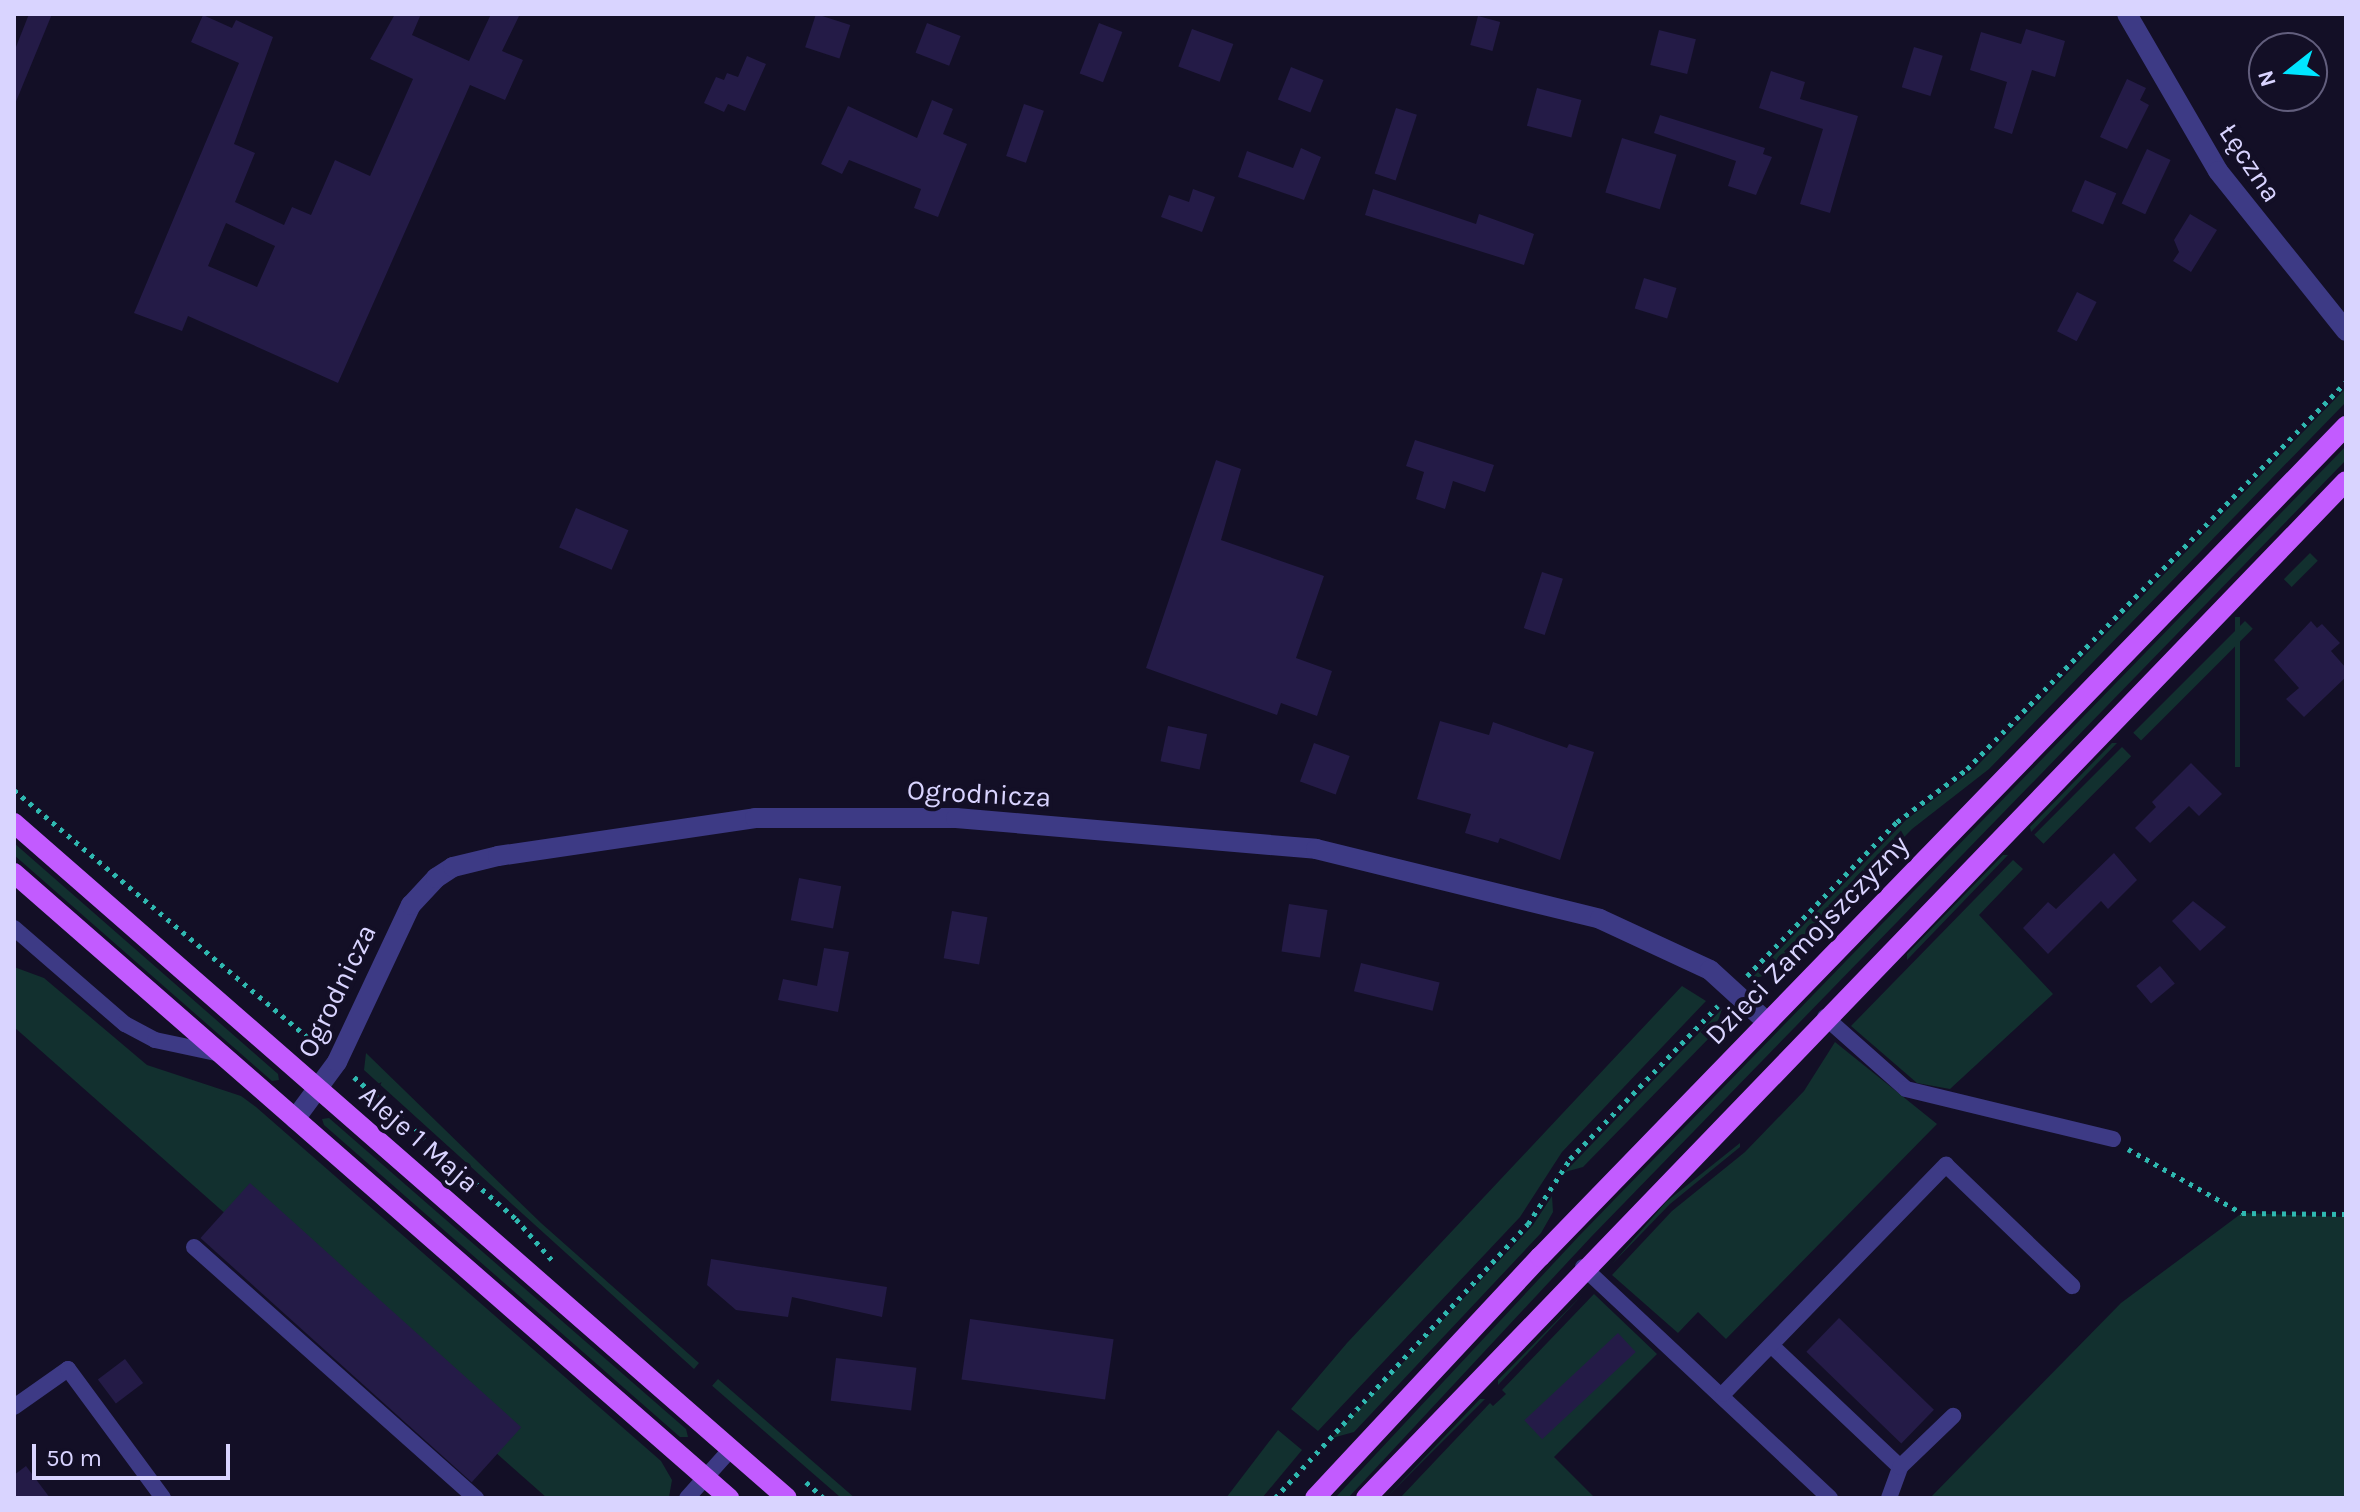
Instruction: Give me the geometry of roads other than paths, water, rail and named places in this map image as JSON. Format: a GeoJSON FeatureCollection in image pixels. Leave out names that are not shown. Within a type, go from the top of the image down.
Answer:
{"type":"FeatureCollection","features":[{"type":"Feature","properties":{"kind":"main road","name":"Dzieci Zamojszczyzny"},"geometry":{"type":"LineString","coordinates":[[1315,1498],[1767,1022],[2346,426]]}},
{"type":"Feature","properties":{"kind":"main road"},"geometry":{"type":"LineString","coordinates":[[1366,1498],[1583,1267],[2346,481]]}},
{"type":"Feature","properties":{"kind":"main road","name":"Aleje 1 Maja"},"geometry":{"type":"LineString","coordinates":[[14,823],[787,1498]]}},
{"type":"Feature","properties":{"kind":"main road"},"geometry":{"type":"LineString","coordinates":[[14,873],[729,1498]]}},
{"type":"Feature","properties":{"kind":"street","name":"Łęczna"},"geometry":{"type":"LineString","coordinates":[[2127,14],[2218,171],[2346,331]]}},
{"type":"Feature","properties":{"kind":"street","name":"Ogrodnicza"},"geometry":{"type":"LineString","coordinates":[[295,1119],[337,1062],[411,905],[453,867],[538,849],[755,818],[956,818],[1316,849],[1600,919],[1710,970],[1767,1022]]}},
{"type":"Feature","properties":{"kind":"lane"},"geometry":{"type":"LineString","coordinates":[[14,928],[132,1029],[170,1044],[221,1054]]}},
{"type":"Feature","properties":{"kind":"lane"},"geometry":{"type":"LineString","coordinates":[[1825,1017],[1906,1089],[2113,1139]]}},
{"type":"Feature","properties":{"kind":"lane"},"geometry":{"type":"LineString","coordinates":[[1723,1394],[1946,1165],[2072,1286]]}},
{"type":"Feature","properties":{"kind":"lane"},"geometry":{"type":"LineString","coordinates":[[194,1247],[476,1498]]}},
{"type":"Feature","properties":{"kind":"lane"},"geometry":{"type":"LineString","coordinates":[[1583,1267],[1723,1394],[1830,1498]]}},
{"type":"Feature","properties":{"kind":"lane"},"geometry":{"type":"LineString","coordinates":[[1772,1346],[1900,1467]]}},
{"type":"Feature","properties":{"kind":"lane"},"geometry":{"type":"LineString","coordinates":[[14,1407],[68,1369],[163,1498]]}},
{"type":"Feature","properties":{"kind":"lane"},"geometry":{"type":"LineString","coordinates":[[1889,1498],[1900,1467],[1953,1416]]}},
{"type":"Feature","properties":{"kind":"lane"},"geometry":{"type":"LineString","coordinates":[[687,1498],[731,1449]]}}]}
